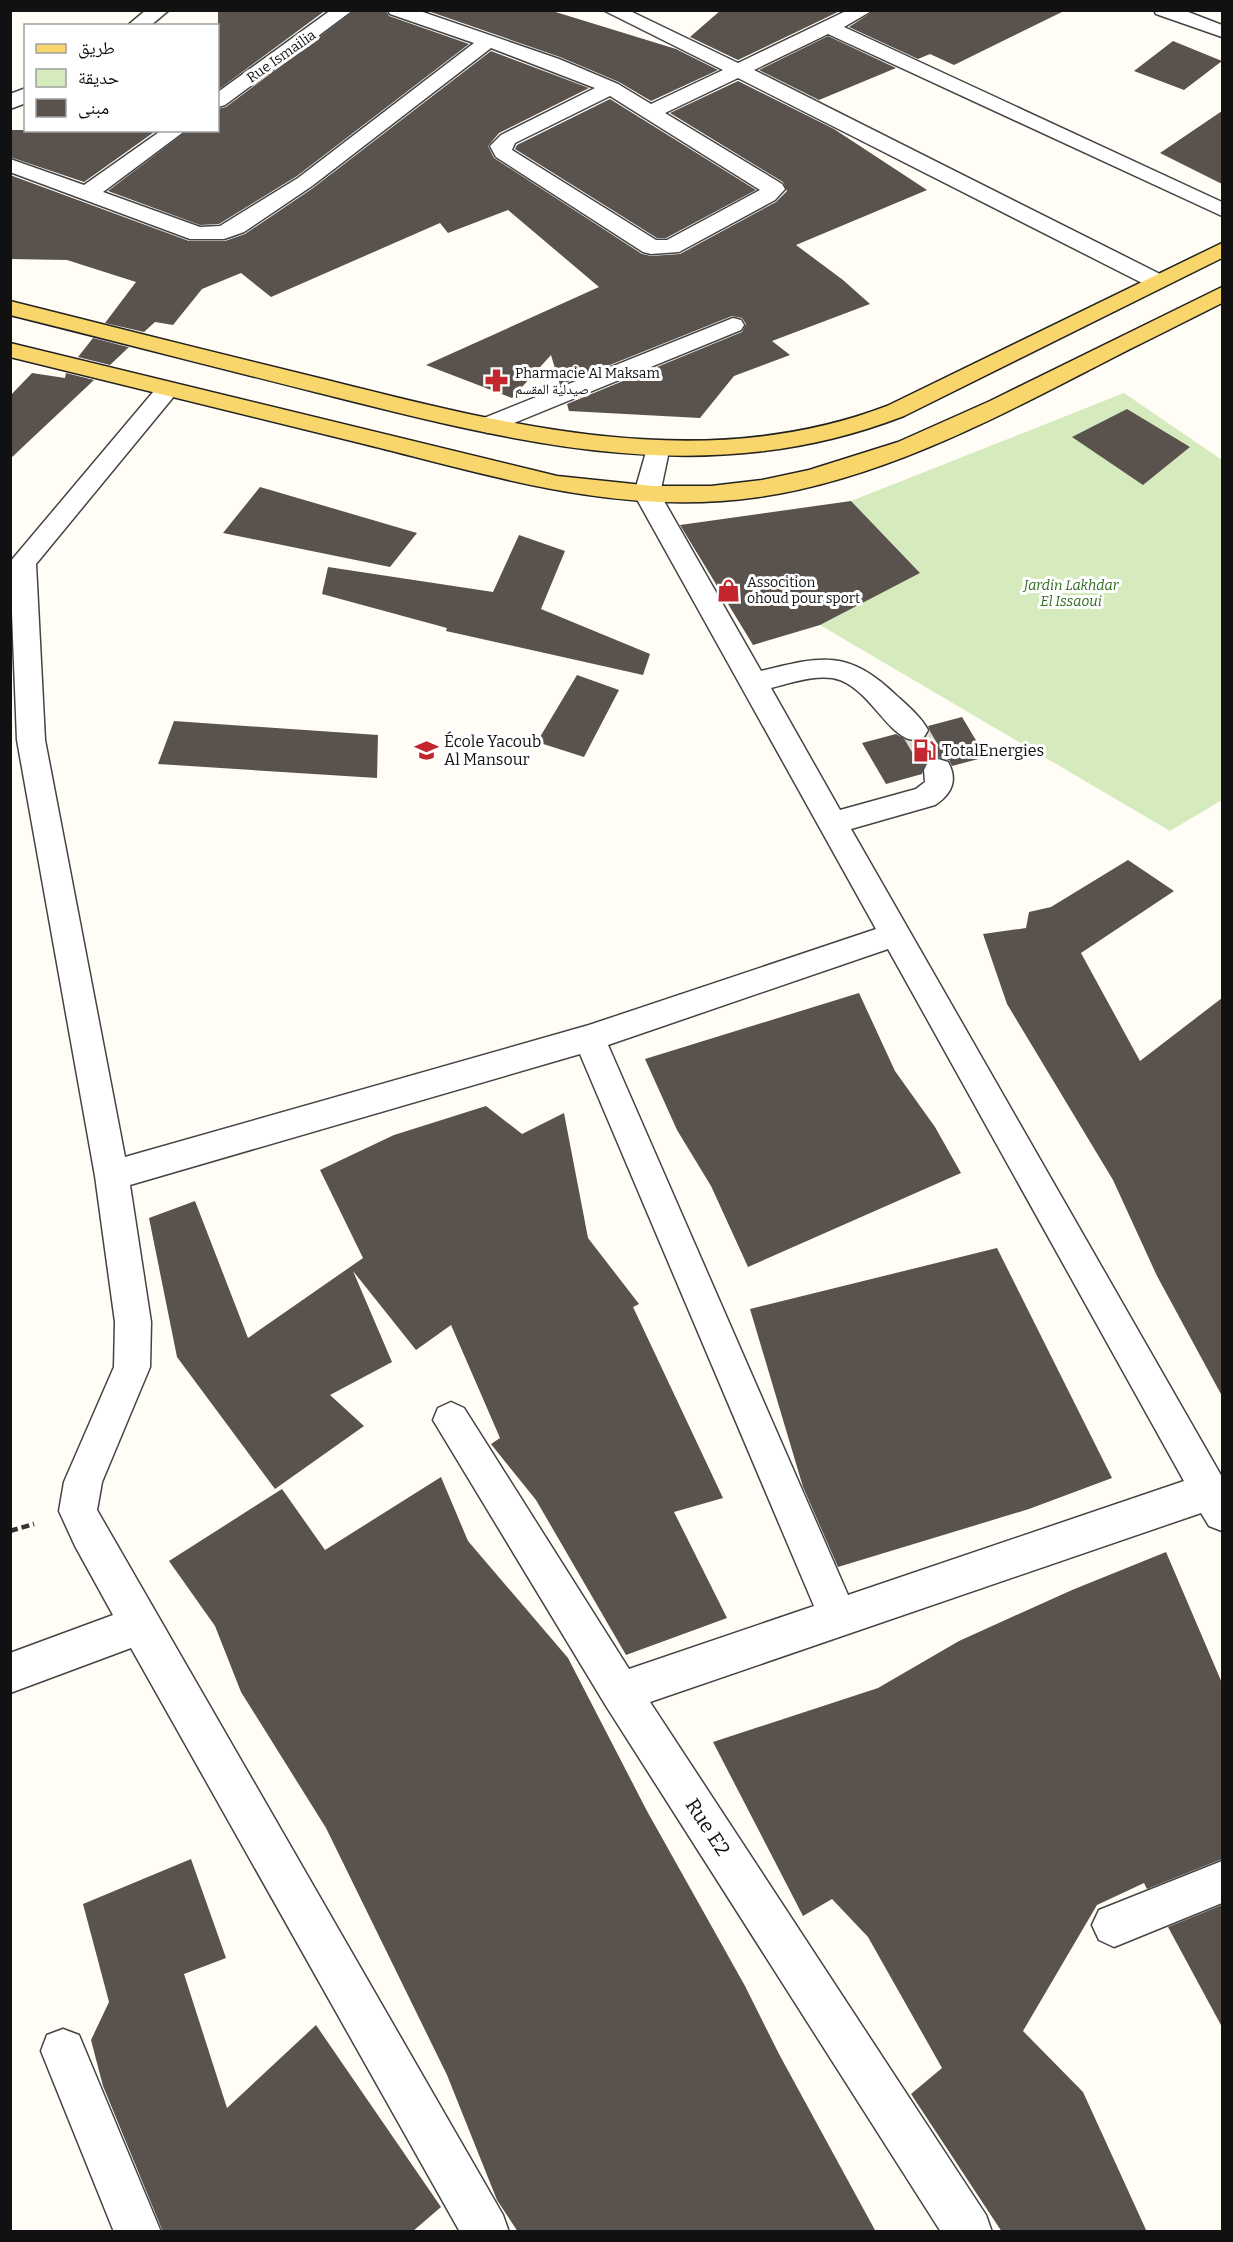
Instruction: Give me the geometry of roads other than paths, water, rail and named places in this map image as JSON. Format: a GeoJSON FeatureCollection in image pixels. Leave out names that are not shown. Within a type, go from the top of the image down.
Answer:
{"type":"FeatureCollection","features":[{"type":"Feature","properties":{"kind":"main road"},"geometry":{"type":"LineString","coordinates":[[10,308],[388,403],[575,443],[657,451],[742,449],[800,441],[854,426],[922,402],[1156,281],[1222,250]]}},
{"type":"Feature","properties":{"kind":"main road"},"geometry":{"type":"LineString","coordinates":[[10,350],[557,484],[647,494],[711,494],[786,485],[862,465],[924,442],[983,416],[1222,294]]}},
{"type":"Feature","properties":{"kind":"street"},"geometry":{"type":"LineString","coordinates":[[139,24],[160,10]]}},
{"type":"Feature","properties":{"kind":"street","name":"Rue Ismailia"},"geometry":{"type":"LineString","coordinates":[[219,100],[344,10]]}},
{"type":"Feature","properties":{"kind":"street"},"geometry":{"type":"LineString","coordinates":[[397,10],[552,63],[611,88],[774,189],[690,237],[671,247],[661,249],[651,247],[503,153],[500,146],[508,139],[611,88]]}},
{"type":"Feature","properties":{"kind":"street"},"geometry":{"type":"LineString","coordinates":[[612,10],[738,70],[1156,281]]}},
{"type":"Feature","properties":{"kind":"street"},"geometry":{"type":"LineString","coordinates":[[651,112],[864,10]]}},
{"type":"Feature","properties":{"kind":"street"},"geometry":{"type":"LineString","coordinates":[[1163,10],[1222,31]]}},
{"type":"Feature","properties":{"kind":"street"},"geometry":{"type":"LineString","coordinates":[[830,28],[1222,210]]}},
{"type":"Feature","properties":{"kind":"street"},"geometry":{"type":"LineString","coordinates":[[10,165],[198,234],[224,232],[236,227],[304,182],[488,41]]}},
{"type":"Feature","properties":{"kind":"street"},"geometry":{"type":"LineString","coordinates":[[10,103],[24,95]]}},
{"type":"Feature","properties":{"kind":"street"},"geometry":{"type":"LineString","coordinates":[[87,194],[173,132]]}},
{"type":"Feature","properties":{"kind":"street"},"geometry":{"type":"LineString","coordinates":[[488,425],[733,325]]}},
{"type":"Feature","properties":{"kind":"street"},"geometry":{"type":"LineString","coordinates":[[167,390],[17,561],[31,740],[112,1176],[133,1322],[132,1367],[83,1482],[78,1511],[88,1533],[142,1624],[486,2232]]}},
{"type":"Feature","properties":{"kind":"street"},"geometry":{"type":"LineString","coordinates":[[620,1692],[838,1617],[1216,1502],[647,494],[657,451]]}},
{"type":"Feature","properties":{"kind":"street"},"geometry":{"type":"LineString","coordinates":[[753,683],[819,667],[844,669],[865,680],[914,730]]}},
{"type":"Feature","properties":{"kind":"street"},"geometry":{"type":"LineString","coordinates":[[833,823],[925,797],[934,792],[939,785],[938,770]]}},
{"type":"Feature","properties":{"kind":"street"},"geometry":{"type":"LineString","coordinates":[[112,1176],[589,1038],[897,934]]}},
{"type":"Feature","properties":{"kind":"street"},"geometry":{"type":"LineString","coordinates":[[589,1038],[838,1617]]}},
{"type":"Feature","properties":{"kind":"street","name":"Rue E2"},"geometry":{"type":"LineString","coordinates":[[451,1420],[620,1692],[969,2232]]}},
{"type":"Feature","properties":{"kind":"street"},"geometry":{"type":"LineString","coordinates":[[10,1673],[142,1624]]}},
{"type":"Feature","properties":{"kind":"street"},"geometry":{"type":"LineString","coordinates":[[1114,1925],[1222,1882]]}},
{"type":"Feature","properties":{"kind":"street"},"geometry":{"type":"LineString","coordinates":[[63,2051],[138,2232]]}},
{"type":"Feature","properties":{"kind":"tunnel"},"geometry":{"type":"LineString","coordinates":[[914,730],[938,770]]}},
{"type":"Feature","properties":{"kind":"place","name":"Pharmacie Al Maksam صيدلية المقسم"},"geometry":{"type":"Point","coordinates":[497,381]}},
{"type":"Feature","properties":{"kind":"place","name":"Assocition ohoud pour sport"},"geometry":{"type":"Point","coordinates":[729,590]}},
{"type":"Feature","properties":{"kind":"place","name":"École Yacoub Al Mansour"},"geometry":{"type":"Point","coordinates":[426,750]}},
{"type":"Feature","properties":{"kind":"place","name":"TotalEnergies"},"geometry":{"type":"Point","coordinates":[924,750]}},
{"type":"Feature","properties":{"kind":"park label","name":"Jardin Lakhdar El Issaoui"},"geometry":{"type":"Point","coordinates":[1071,594]}}]}
